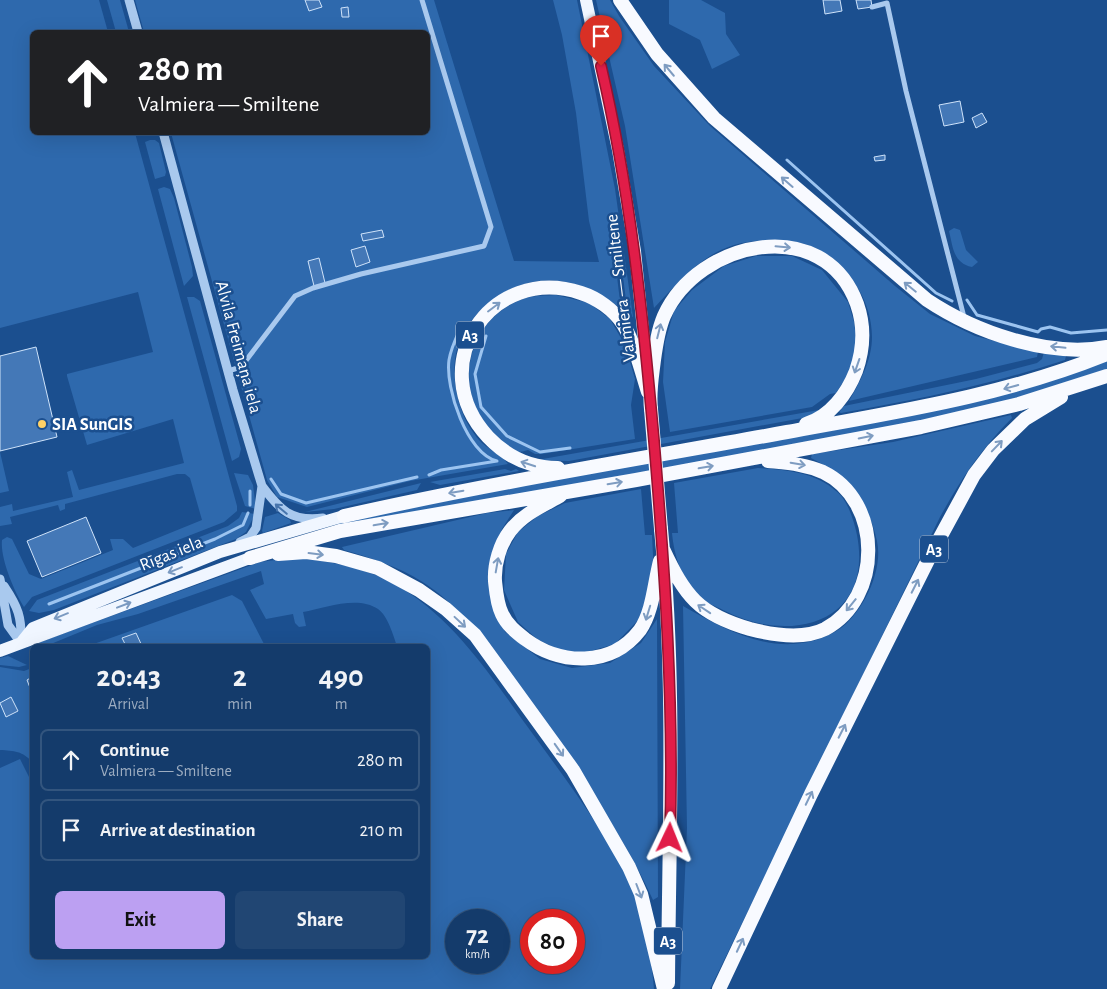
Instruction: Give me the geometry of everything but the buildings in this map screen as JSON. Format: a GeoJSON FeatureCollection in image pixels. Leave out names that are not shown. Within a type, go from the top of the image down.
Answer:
{"type":"FeatureCollection","features":[{"type":"Feature","properties":{"kind":"highway"},"geometry":{"type":"LineString","coordinates":[[620,0],[656,54],[714,118],[908,286],[945,312],[965,322],[1005,337],[1042,345],[1081,349],[1107,347]]}},
{"type":"Feature","properties":{"kind":"highway"},"geometry":{"type":"LineString","coordinates":[[650,403],[657,339],[663,317],[676,296],[697,274],[740,251],[769,246],[798,249],[825,262],[847,284],[857,304],[863,326],[860,358],[849,384],[835,406],[813,422],[720,445]]}},
{"type":"Feature","properties":{"kind":"highway","name":"A3"},"geometry":{"type":"LineString","coordinates":[[629,462],[540,468],[524,464],[510,456],[480,428],[468,407],[461,379],[464,350],[478,322],[488,311],[518,293],[544,287],[573,290],[600,302],[623,324],[650,403],[670,643],[672,784],[666,989]]}},
{"type":"Feature","properties":{"kind":"highway","name":"A3"},"geometry":{"type":"LineString","coordinates":[[344,516],[430,496],[629,462],[979,395],[1028,382],[1107,354]]}},
{"type":"Feature","properties":{"kind":"highway","name":"A3"},"geometry":{"type":"LineString","coordinates":[[250,558],[340,531],[750,459],[921,426],[1019,404],[1107,376]]}},
{"type":"Feature","properties":{"kind":"highway","name":"A3"},"geometry":{"type":"LineString","coordinates":[[719,989],[811,794],[930,556],[974,475],[993,450],[1025,419],[1066,394],[1107,376]]}},
{"type":"Feature","properties":{"kind":"highway"},"geometry":{"type":"LineString","coordinates":[[663,549],[678,580],[698,606],[734,624],[766,634],[795,636],[824,630],[844,615],[858,597],[865,582],[869,547],[863,522],[852,500],[841,485],[824,473],[810,467],[802,464],[750,459]]}},
{"type":"Feature","properties":{"kind":"highway"},"geometry":{"type":"LineString","coordinates":[[568,491],[522,518],[505,539],[497,560],[496,587],[502,615],[513,630],[531,644],[552,655],[571,659],[591,658],[608,654],[628,643],[648,616],[663,549]]}},
{"type":"Feature","properties":{"kind":"highway"},"geometry":{"type":"LineString","coordinates":[[250,558],[306,552],[336,556],[378,568],[446,608],[475,635],[572,770],[629,867],[641,894],[666,989]]}},
{"type":"Feature","properties":{"kind":"main road","name":"Valmiera — Smiltene"},"geometry":{"type":"LineString","coordinates":[[586,0],[609,100],[635,251],[650,403]]}},
{"type":"Feature","properties":{"kind":"main road","name":"Rīgas iela"},"geometry":{"type":"LineString","coordinates":[[21,643],[33,628],[220,552],[344,516]]}},
{"type":"Feature","properties":{"kind":"main road","name":"Rīgas iela"},"geometry":{"type":"LineString","coordinates":[[0,651],[250,558]]}},
{"type":"Feature","properties":{"kind":"street"},"geometry":{"type":"LineString","coordinates":[[129,0],[137,30]]}},
{"type":"Feature","properties":{"kind":"street"},"geometry":{"type":"LineString","coordinates":[[228,371],[241,368],[295,296],[361,274],[484,246],[492,227],[422,0]]}},
{"type":"Feature","properties":{"kind":"street"},"geometry":{"type":"LineString","coordinates":[[872,7],[887,4],[906,91],[965,322]]}},
{"type":"Feature","properties":{"kind":"street","name":"Alvila Freimaņa iela"},"geometry":{"type":"LineString","coordinates":[[164,135],[228,371],[262,486],[256,528],[250,537],[220,552]]}},
{"type":"Feature","properties":{"kind":"street"},"geometry":{"type":"LineString","coordinates":[[262,486],[275,503],[286,513],[293,516],[315,519],[344,516]]}},
{"type":"Feature","properties":{"kind":"street"},"geometry":{"type":"LineString","coordinates":[[0,579],[14,602],[22,621],[21,643]]}},
{"type":"Feature","properties":{"kind":"street"},"geometry":{"type":"LineString","coordinates":[[0,579],[8,625],[21,643]]}},
{"type":"Feature","properties":{"kind":"shaded area"},"geometry":{"type":"Polygon","coordinates":[[[0,0],[99,0],[107,30],[30,30],[30,135],[136,135],[237,511],[224,522],[32,597],[24,607],[5,565],[2,540],[7,537],[12,539],[29,574],[41,579],[113,550],[110,539],[123,539],[133,548],[202,520],[190,478],[185,474],[177,474],[65,504],[65,509],[60,511],[58,505],[10,517],[12,524],[0,526],[0,507],[12,504],[13,511],[73,497],[67,472],[72,470],[79,490],[184,463],[173,419],[87,445],[67,376],[67,374],[153,352],[138,292],[0,328],[0,0]]]}},
{"type":"Feature","properties":{"kind":"shaded area"},"geometry":{"type":"Polygon","coordinates":[[[107,0],[120,0],[128,30],[115,30],[107,0]]]}},
{"type":"Feature","properties":{"kind":"shaded area"},"geometry":{"type":"Polygon","coordinates":[[[135,0],[434,0],[514,261],[599,262],[589,221],[576,113],[562,35],[553,0],[577,0],[615,189],[633,317],[608,299],[571,283],[544,280],[512,288],[485,306],[473,318],[464,331],[458,346],[454,371],[458,398],[464,417],[482,443],[502,457],[508,464],[410,481],[307,507],[277,497],[267,480],[172,135],[430,135],[430,30],[143,30],[135,0]]]}},
{"type":"Feature","properties":{"kind":"shaded area"},"geometry":{"type":"Polygon","coordinates":[[[596,0],[610,0],[654,66],[710,126],[895,286],[930,314],[975,336],[1038,352],[1037,357],[849,401],[861,378],[870,354],[872,337],[868,311],[857,287],[830,257],[810,246],[789,241],[754,241],[734,245],[722,250],[710,256],[690,271],[654,308],[625,126],[596,0]]]}},
{"type":"Feature","properties":{"kind":"shaded area"},"geometry":{"type":"Polygon","coordinates":[[[669,0],[701,0],[725,13],[726,34],[740,55],[712,69],[700,40],[669,24],[669,0]]]}},
{"type":"Feature","properties":{"kind":"shaded area"},"geometry":{"type":"Polygon","coordinates":[[[155,140],[159,143],[166,172],[165,176],[155,179],[145,142],[155,140]]]}},
{"type":"Feature","properties":{"kind":"shaded area"},"geometry":{"type":"Polygon","coordinates":[[[164,187],[170,189],[174,198],[192,267],[193,276],[184,286],[158,189],[164,187]]]}},
{"type":"Feature","properties":{"kind":"shaded area"},"geometry":{"type":"Polygon","coordinates":[[[954,228],[960,230],[966,250],[978,262],[972,267],[957,258],[949,231],[954,228]]]}},
{"type":"Feature","properties":{"kind":"shaded area"},"geometry":{"type":"Polygon","coordinates":[[[756,256],[792,256],[822,270],[848,302],[854,322],[857,347],[849,373],[836,393],[830,394],[812,407],[670,432],[663,382],[665,342],[674,311],[692,290],[724,266],[756,256]]]}},
{"type":"Feature","properties":{"kind":"shaded area"},"geometry":{"type":"Polygon","coordinates":[[[556,295],[589,303],[610,319],[625,345],[635,379],[631,405],[635,439],[542,454],[535,454],[528,450],[515,452],[508,449],[498,440],[483,422],[474,403],[469,382],[470,361],[477,341],[488,323],[504,308],[530,297],[556,295]]]}},
{"type":"Feature","properties":{"kind":"shaded area"},"geometry":{"type":"Polygon","coordinates":[[[187,297],[194,297],[200,301],[241,449],[239,457],[232,461],[187,297]]]}},
{"type":"Feature","properties":{"kind":"shaded area"},"geometry":{"type":"Polygon","coordinates":[[[1044,352],[1066,356],[1065,360],[1010,377],[954,391],[839,412],[844,406],[976,379],[1037,363],[1042,359],[1044,352]]]}},
{"type":"Feature","properties":{"kind":"shaded area"},"geometry":{"type":"Polygon","coordinates":[[[1107,359],[1107,369],[1002,403],[939,417],[815,442],[337,526],[338,523],[466,496],[675,458],[1107,359]]]}},
{"type":"Feature","properties":{"kind":"shaded area"},"geometry":{"type":"Polygon","coordinates":[[[819,410],[808,417],[569,461],[537,460],[819,410]]]}},
{"type":"Feature","properties":{"kind":"shaded area"},"geometry":{"type":"Polygon","coordinates":[[[1011,415],[1012,418],[972,465],[940,517],[710,989],[680,989],[687,828],[683,606],[736,633],[764,642],[793,644],[821,638],[835,632],[846,624],[866,597],[878,563],[877,541],[868,514],[854,492],[835,473],[811,458],[812,454],[893,442],[1011,415]]]}},
{"type":"Feature","properties":{"kind":"shaded area"},"geometry":{"type":"Polygon","coordinates":[[[0,452],[9,491],[0,493],[0,452]]]}},
{"type":"Feature","properties":{"kind":"shaded area"},"geometry":{"type":"Polygon","coordinates":[[[758,468],[799,473],[818,480],[836,491],[850,511],[857,535],[859,565],[853,589],[839,607],[821,619],[799,625],[774,626],[748,620],[700,598],[688,584],[680,568],[672,533],[678,533],[674,483],[758,468]]]}},
{"type":"Feature","properties":{"kind":"shaded area"},"geometry":{"type":"Polygon","coordinates":[[[505,469],[511,471],[516,469],[519,471],[440,485],[430,482],[505,469]]]}},
{"type":"Feature","properties":{"kind":"shaded area"},"geometry":{"type":"Polygon","coordinates":[[[234,473],[248,475],[253,485],[256,509],[245,506],[234,473]]]}},
{"type":"Feature","properties":{"kind":"shaded area"},"geometry":{"type":"Polygon","coordinates":[[[421,483],[417,490],[334,509],[305,512],[421,483]]]}},
{"type":"Feature","properties":{"kind":"shaded area"},"geometry":{"type":"Polygon","coordinates":[[[641,489],[645,535],[652,535],[654,576],[644,614],[615,644],[587,652],[564,652],[537,639],[518,622],[504,590],[506,554],[518,532],[538,516],[565,503],[641,489]]]}},
{"type":"Feature","properties":{"kind":"shaded area"},"geometry":{"type":"Polygon","coordinates":[[[514,510],[502,529],[490,561],[490,594],[505,632],[540,659],[572,668],[610,663],[641,643],[657,619],[658,897],[653,900],[628,851],[600,805],[499,660],[471,625],[439,594],[413,576],[384,563],[344,550],[342,547],[487,513],[514,510]]]}},
{"type":"Feature","properties":{"kind":"shaded area"},"geometry":{"type":"Polygon","coordinates":[[[242,512],[255,514],[246,532],[236,539],[54,610],[39,613],[29,611],[37,600],[228,526],[239,518],[242,512]]]}},
{"type":"Feature","properties":{"kind":"shaded area"},"geometry":{"type":"Polygon","coordinates":[[[278,513],[290,520],[291,523],[263,533],[265,517],[278,513]]]}},
{"type":"Feature","properties":{"kind":"shaded area"},"geometry":{"type":"Polygon","coordinates":[[[291,558],[334,563],[363,570],[403,589],[442,620],[476,657],[563,776],[604,836],[628,878],[641,907],[654,989],[0,989],[0,768],[20,759],[30,779],[30,959],[430,959],[430,644],[396,644],[390,626],[382,612],[370,605],[361,603],[341,604],[303,612],[306,626],[299,627],[295,623],[293,614],[266,619],[250,590],[264,584],[261,571],[138,614],[97,625],[51,644],[37,644],[260,562],[291,558]]]}},
{"type":"Feature","properties":{"kind":"shaded area"},"geometry":{"type":"Polygon","coordinates":[[[232,595],[242,601],[264,644],[94,644],[232,595]]]}},
{"type":"Feature","properties":{"kind":"shaded area"},"geometry":{"type":"Polygon","coordinates":[[[8,656],[27,665],[19,667],[0,665],[0,658],[8,656]]]}},
{"type":"Feature","properties":{"kind":"shaded area"},"geometry":{"type":"Polygon","coordinates":[[[0,667],[24,671],[30,669],[30,759],[14,751],[0,750],[0,667]]]}},
{"type":"Feature","properties":{"kind":"waterway"},"geometry":{"type":"LineString","coordinates":[[787,160],[936,293],[952,301]]}},
{"type":"Feature","properties":{"kind":"waterway"},"geometry":{"type":"LineString","coordinates":[[967,300],[977,315],[1038,332],[1041,329],[1050,327],[1071,333],[1107,330]]}},
{"type":"Feature","properties":{"kind":"waterway"},"geometry":{"type":"LineString","coordinates":[[429,475],[441,470],[497,461],[486,456],[476,446],[460,418],[455,402],[451,387],[449,360],[452,347],[461,327]]}},
{"type":"Feature","properties":{"kind":"waterway"},"geometry":{"type":"LineString","coordinates":[[486,336],[475,374],[481,407],[507,436],[540,452],[570,448]]}},
{"type":"Feature","properties":{"kind":"waterway"},"geometry":{"type":"LineString","coordinates":[[271,479],[281,494],[306,503],[417,477]]}},
{"type":"Feature","properties":{"kind":"waterway"},"geometry":{"type":"LineString","coordinates":[[250,491],[250,505]]}},
{"type":"Feature","properties":{"kind":"waterway"},"geometry":{"type":"LineString","coordinates":[[49,604],[215,539],[243,525],[248,513]]}},
{"type":"Feature","properties":{"kind":"place","name":"SIA SunGIS"},"geometry":{"type":"Point","coordinates":[42,424]}},
{"type":"Feature","properties":{"kind":"route"},"geometry":{"type":"LineString","coordinates":[[601,66],[609,100],[635,251],[650,397],[670,643],[672,784],[670,838]]}}]}
